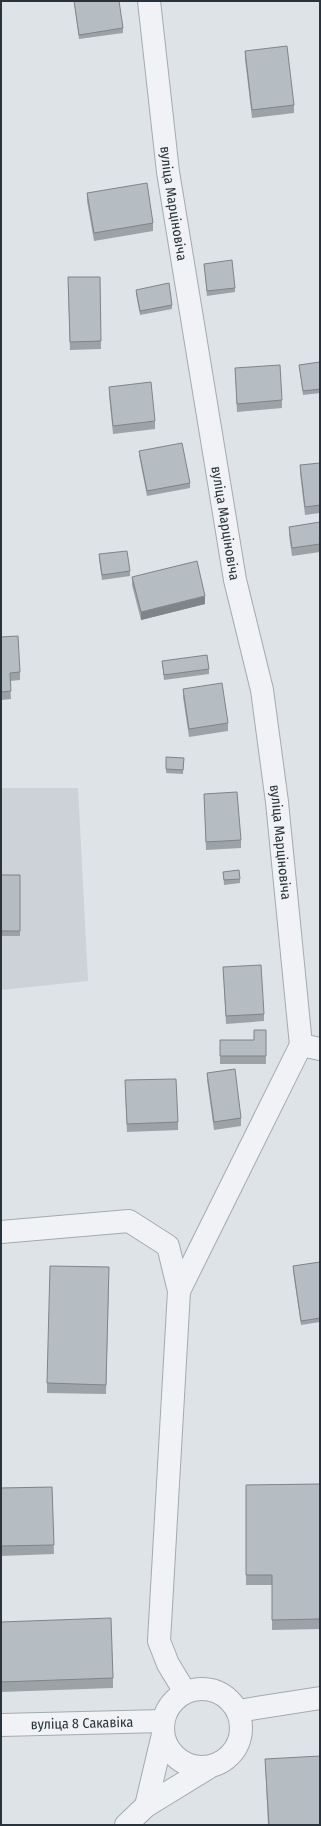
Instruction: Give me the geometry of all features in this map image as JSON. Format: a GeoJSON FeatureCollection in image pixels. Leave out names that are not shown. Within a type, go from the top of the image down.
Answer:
{"type":"FeatureCollection","features":[{"type":"Feature","properties":{"kind":"street","name":"вуліца Марціновіча"},"geometry":{"type":"LineString","coordinates":[[152,1],[168,172],[235,580],[262,690],[310,1047]]}},
{"type":"Feature","properties":{"kind":"street"},"geometry":{"type":"LineString","coordinates":[[179,1290],[310,1047]]}},
{"type":"Feature","properties":{"kind":"street"},"geometry":{"type":"LineString","coordinates":[[1,1232],[129,1221],[168,1246],[179,1290],[159,1641],[168,1664],[184,1692]]}},
{"type":"Feature","properties":{"kind":"street"},"geometry":{"type":"LineString","coordinates":[[126,1825],[146,1806],[208,1768],[219,1764],[230,1757],[237,1747],[241,1735],[241,1723],[238,1711],[230,1700],[221,1693],[209,1689],[196,1689],[184,1692],[174,1700],[167,1710],[146,1806]]}},
{"type":"Feature","properties":{"kind":"street"},"geometry":{"type":"LineString","coordinates":[[238,1711],[320,1698]]}},
{"type":"Feature","properties":{"kind":"street","name":"вуліца 8 Сакавіка"},"geometry":{"type":"LineString","coordinates":[[1,1725],[163,1728]]}},
{"type":"Feature","properties":{"kind":"street"},"geometry":{"type":"LineString","coordinates":[[163,1728],[166,1746],[173,1756],[183,1763],[195,1767],[208,1768]]}},
{"type":"Feature","properties":{"kind":"shaded area"},"geometry":{"type":"Polygon","coordinates":[[[1,788],[78,788],[88,981],[1,990],[1,788]]]}},
{"type":"Feature","properties":{"kind":"building"},"geometry":{"type":"Polygon","coordinates":[[[74,1],[119,1],[123,28],[79,35],[74,1]]]}},
{"type":"Feature","properties":{"kind":"building"},"geometry":{"type":"Polygon","coordinates":[[[287,46],[294,105],[252,110],[245,51],[287,46]]]}},
{"type":"Feature","properties":{"kind":"building"},"geometry":{"type":"Polygon","coordinates":[[[147,183],[153,223],[94,233],[87,193],[147,183]]]}},
{"type":"Feature","properties":{"kind":"building"},"geometry":{"type":"Polygon","coordinates":[[[232,260],[235,288],[207,291],[204,264],[232,260]]]}},
{"type":"Feature","properties":{"kind":"building"},"geometry":{"type":"Polygon","coordinates":[[[68,277],[100,277],[101,341],[70,342],[68,277]]]}},
{"type":"Feature","properties":{"kind":"building"},"geometry":{"type":"Polygon","coordinates":[[[169,283],[172,305],[140,311],[136,290],[169,283]]]}},
{"type":"Feature","properties":{"kind":"building"},"geometry":{"type":"Polygon","coordinates":[[[320,362],[320,389],[303,391],[299,365],[320,362]]]}},
{"type":"Feature","properties":{"kind":"building"},"geometry":{"type":"Polygon","coordinates":[[[280,365],[282,400],[237,404],[235,368],[280,365]]]}},
{"type":"Feature","properties":{"kind":"building"},"geometry":{"type":"Polygon","coordinates":[[[151,382],[155,421],[113,426],[109,387],[151,382]]]}},
{"type":"Feature","properties":{"kind":"building"},"geometry":{"type":"Polygon","coordinates":[[[182,443],[190,483],[147,491],[139,451],[182,443]]]}},
{"type":"Feature","properties":{"kind":"building"},"geometry":{"type":"Polygon","coordinates":[[[320,463],[320,505],[305,507],[300,465],[320,463]]]}},
{"type":"Feature","properties":{"kind":"building"},"geometry":{"type":"Polygon","coordinates":[[[320,522],[320,544],[292,548],[289,527],[320,522]]]}},
{"type":"Feature","properties":{"kind":"building"},"geometry":{"type":"Polygon","coordinates":[[[127,551],[130,571],[102,575],[99,554],[127,551]]]}},
{"type":"Feature","properties":{"kind":"building"},"geometry":{"type":"Polygon","coordinates":[[[197,561],[205,596],[141,612],[132,577],[197,561]]]}},
{"type":"Feature","properties":{"kind":"building"},"geometry":{"type":"Polygon","coordinates":[[[18,636],[20,672],[10,673],[11,691],[1,692],[1,637],[18,636]]]}},
{"type":"Feature","properties":{"kind":"building"},"geometry":{"type":"Polygon","coordinates":[[[207,655],[209,669],[164,675],[162,661],[207,655]]]}},
{"type":"Feature","properties":{"kind":"building"},"geometry":{"type":"Polygon","coordinates":[[[222,683],[228,723],[189,729],[183,689],[222,683]]]}},
{"type":"Feature","properties":{"kind":"building"},"geometry":{"type":"Polygon","coordinates":[[[166,757],[184,758],[183,770],[166,769],[166,757]]]}},
{"type":"Feature","properties":{"kind":"building"},"geometry":{"type":"Polygon","coordinates":[[[237,792],[241,840],[206,842],[204,794],[237,792]]]}},
{"type":"Feature","properties":{"kind":"building"},"geometry":{"type":"Polygon","coordinates":[[[239,870],[240,879],[224,880],[223,872],[239,870]]]}},
{"type":"Feature","properties":{"kind":"building"},"geometry":{"type":"Polygon","coordinates":[[[1,875],[20,875],[20,931],[1,931],[1,875]]]}},
{"type":"Feature","properties":{"kind":"building"},"geometry":{"type":"Polygon","coordinates":[[[261,965],[264,1014],[226,1016],[223,967],[261,965]]]}},
{"type":"Feature","properties":{"kind":"building"},"geometry":{"type":"Polygon","coordinates":[[[254,1030],[266,1030],[266,1056],[220,1056],[220,1040],[254,1040],[254,1030]]]}},
{"type":"Feature","properties":{"kind":"building"},"geometry":{"type":"Polygon","coordinates":[[[235,1069],[241,1118],[214,1122],[207,1073],[235,1069]]]}},
{"type":"Feature","properties":{"kind":"building"},"geometry":{"type":"Polygon","coordinates":[[[176,1079],[178,1122],[127,1124],[125,1080],[176,1079]]]}},
{"type":"Feature","properties":{"kind":"building"},"geometry":{"type":"Polygon","coordinates":[[[320,1262],[320,1318],[301,1321],[293,1266],[320,1262]]]}},
{"type":"Feature","properties":{"kind":"building"},"geometry":{"type":"Polygon","coordinates":[[[50,1266],[109,1267],[106,1385],[47,1383],[50,1266]]]}},
{"type":"Feature","properties":{"kind":"building"},"geometry":{"type":"Polygon","coordinates":[[[320,1484],[320,1619],[272,1620],[272,1575],[246,1575],[246,1485],[320,1484]]]}},
{"type":"Feature","properties":{"kind":"building"},"geometry":{"type":"Polygon","coordinates":[[[52,1487],[54,1545],[1,1546],[1,1488],[52,1487]]]}},
{"type":"Feature","properties":{"kind":"building"},"geometry":{"type":"Polygon","coordinates":[[[111,1618],[113,1678],[1,1682],[1,1622],[111,1618]]]}},
{"type":"Feature","properties":{"kind":"building"},"geometry":{"type":"Polygon","coordinates":[[[320,1756],[320,1825],[269,1825],[265,1759],[320,1756]]]}}]}
